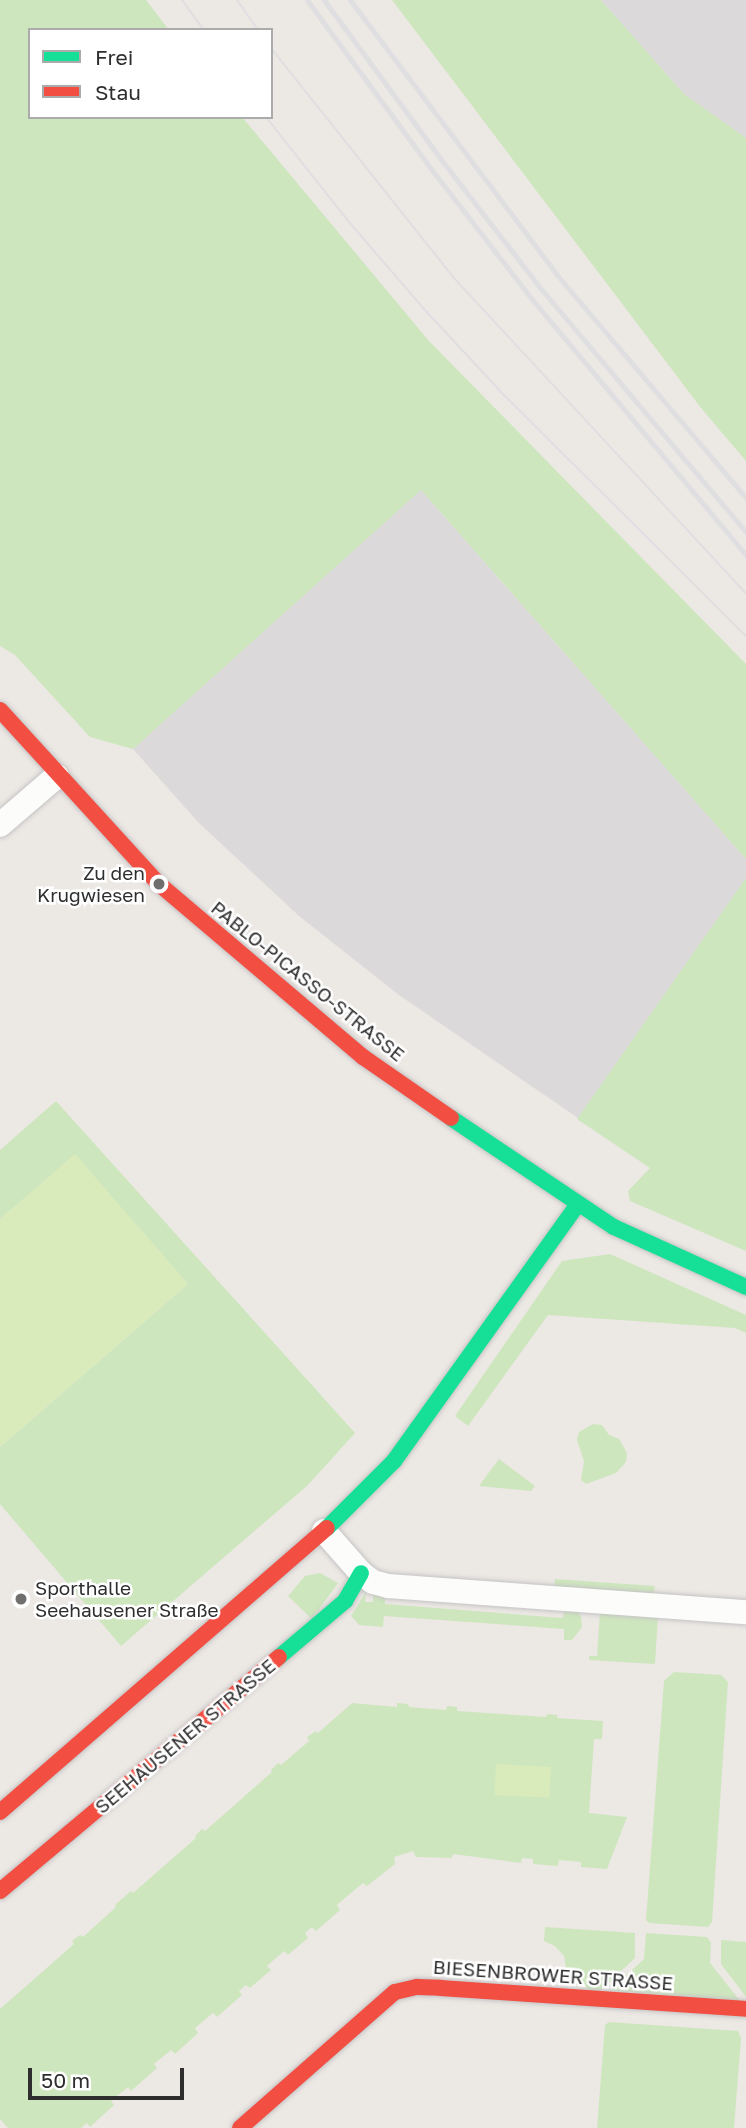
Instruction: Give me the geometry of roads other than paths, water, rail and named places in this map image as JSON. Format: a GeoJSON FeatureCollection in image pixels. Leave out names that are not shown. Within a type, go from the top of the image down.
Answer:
{"type":"FeatureCollection","features":[{"type":"Feature","properties":{"kind":"street","name":"PABLO-PICASSO-STRASSE"},"geometry":{"type":"LineString","coordinates":[[0,710],[57,776],[159,884],[318,1022],[407,1089],[577,1205],[629,1236],[746,1287]]}},
{"type":"Feature","properties":{"kind":"street"},"geometry":{"type":"LineString","coordinates":[[0,825],[57,776]]}},
{"type":"Feature","properties":{"kind":"street"},"geometry":{"type":"LineString","coordinates":[[0,1812],[324,1531],[394,1461],[577,1205]]}},
{"type":"Feature","properties":{"kind":"street"},"geometry":{"type":"LineString","coordinates":[[324,1531],[361,1573],[373,1582],[388,1586],[746,1612]]}},
{"type":"Feature","properties":{"kind":"street","name":"SEEHAUSENER STRASSE"},"geometry":{"type":"LineString","coordinates":[[0,1891],[345,1601],[361,1573]]}},
{"type":"Feature","properties":{"kind":"street","name":"BIESENBROWER STRASSE"},"geometry":{"type":"LineString","coordinates":[[240,2128],[396,1992],[441,1988],[746,2009]]}},
{"type":"Feature","properties":{"kind":"tram line"},"geometry":{"type":"LineString","coordinates":[[182,0],[203,28]]}},
{"type":"Feature","properties":{"kind":"tram line"},"geometry":{"type":"LineString","coordinates":[[237,0],[257,28]]}},
{"type":"Feature","properties":{"kind":"tram line"},"geometry":{"type":"LineString","coordinates":[[273,51],[453,277],[746,593]]}},
{"type":"Feature","properties":{"kind":"tram line"},"geometry":{"type":"LineString","coordinates":[[268,119],[349,222],[424,309],[503,394],[746,636]]}},
{"type":"Feature","properties":{"kind":"railway"},"geometry":{"type":"LineString","coordinates":[[307,0],[432,170],[531,298],[746,555]]}},
{"type":"Feature","properties":{"kind":"railway"},"geometry":{"type":"LineString","coordinates":[[324,0],[443,162],[542,290],[746,532]]}},
{"type":"Feature","properties":{"kind":"railway"},"geometry":{"type":"LineString","coordinates":[[350,0],[557,275],[746,498]]}},
{"type":"Feature","properties":{"kind":"place","name":"Zu den Krugwiesen"},"geometry":{"type":"Point","coordinates":[159,884]}},
{"type":"Feature","properties":{"kind":"place","name":"Sporthalle Seehausener Straße"},"geometry":{"type":"Point","coordinates":[21,1599]}}]}
